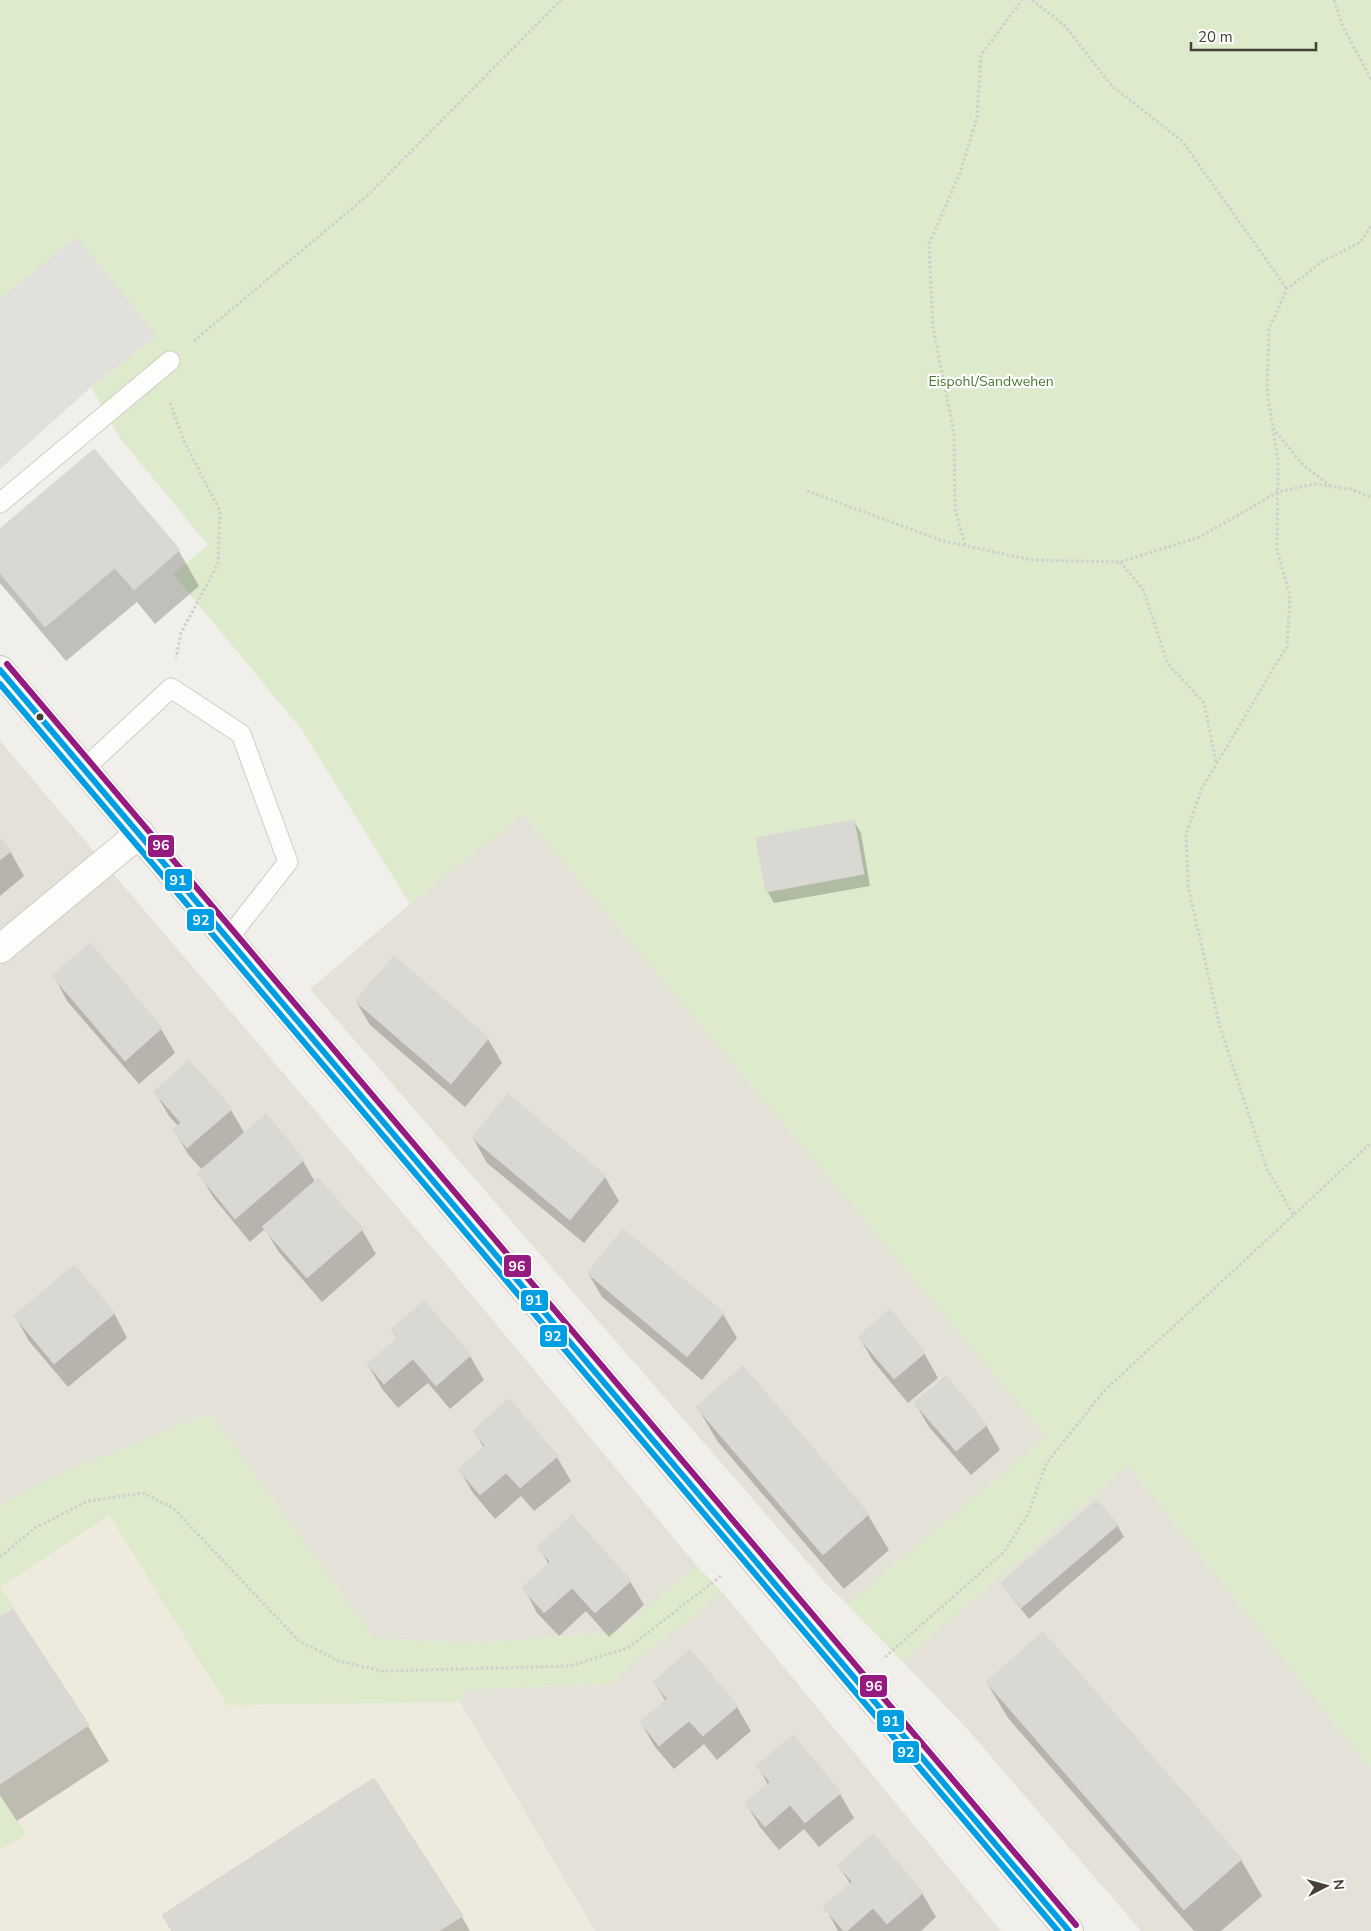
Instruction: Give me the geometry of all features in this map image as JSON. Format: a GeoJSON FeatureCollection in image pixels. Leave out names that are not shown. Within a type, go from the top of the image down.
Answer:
{"type":"FeatureCollection","features":[{"type":"Feature","properties":{"kind":"street"},"geometry":{"type":"LineString","coordinates":[[0,670],[1069,1931]]}},
{"type":"Feature","properties":{"kind":"street"},"geometry":{"type":"LineString","coordinates":[[0,949],[140,833]]}},
{"type":"Feature","properties":{"kind":"lane"},"geometry":{"type":"LineString","coordinates":[[0,503],[170,361]]}},
{"type":"Feature","properties":{"kind":"lane"},"geometry":{"type":"LineString","coordinates":[[85,768],[171,688],[241,734],[288,862],[227,940]]}},
{"type":"Feature","properties":{"kind":"path"},"geometry":{"type":"LineString","coordinates":[[171,688],[181,633],[218,564],[220,511],[184,441],[168,397],[170,361],[368,195],[561,0]]}},
{"type":"Feature","properties":{"kind":"path"},"geometry":{"type":"LineString","coordinates":[[965,545],[955,509],[954,432],[933,328],[929,244],[960,173],[977,118],[981,54],[1022,0]]}},
{"type":"Feature","properties":{"kind":"path"},"geometry":{"type":"LineString","coordinates":[[1032,0],[1065,26],[1112,86],[1182,141],[1287,289]]}},
{"type":"Feature","properties":{"kind":"path"},"geometry":{"type":"LineString","coordinates":[[1334,0],[1343,27],[1371,79]]}},
{"type":"Feature","properties":{"kind":"path"},"geometry":{"type":"LineString","coordinates":[[1293,1214],[1268,1169],[1220,1027],[1188,886],[1186,834],[1202,788],[1287,646],[1290,596],[1277,550],[1278,461],[1267,390],[1269,329],[1287,289],[1323,261],[1361,242],[1371,226]]}},
{"type":"Feature","properties":{"kind":"path"},"geometry":{"type":"LineString","coordinates":[[1272,427],[1303,465],[1333,487]]}},
{"type":"Feature","properties":{"kind":"path"},"geometry":{"type":"LineString","coordinates":[[807,492],[943,541],[1032,560],[1120,562],[1200,537],[1278,492],[1314,484],[1351,489],[1371,497]]}},
{"type":"Feature","properties":{"kind":"path"},"geometry":{"type":"LineString","coordinates":[[1120,562],[1143,589],[1168,664],[1204,703],[1216,763]]}},
{"type":"Feature","properties":{"kind":"path"},"geometry":{"type":"LineString","coordinates":[[857,1681],[971,1583],[1004,1552],[1028,1514],[1046,1464],[1104,1392],[1371,1143]]}},
{"type":"Feature","properties":{"kind":"path"},"geometry":{"type":"LineString","coordinates":[[0,1557],[35,1528],[88,1501],[143,1493],[173,1508],[300,1641],[339,1661],[382,1671],[570,1666],[628,1648],[750,1553]]}},
{"type":"Feature","properties":{"kind":"shaded area"},"geometry":{"type":"Polygon","coordinates":[[[76,237],[157,336],[91,387],[0,469],[0,299],[76,237]]]}},
{"type":"Feature","properties":{"kind":"shaded area"},"geometry":{"type":"Polygon","coordinates":[[[0,741],[446,1264],[697,1566],[617,1632],[475,1643],[374,1638],[210,1413],[40,1483],[0,1506],[0,741]]]}},
{"type":"Feature","properties":{"kind":"shaded area"},"geometry":{"type":"Polygon","coordinates":[[[523,814],[1047,1437],[847,1604],[829,1587],[310,989],[410,904],[523,814]]]}},
{"type":"Feature","properties":{"kind":"shaded area"},"geometry":{"type":"Polygon","coordinates":[[[1128,1466],[1371,1769],[1371,1931],[1141,1931],[969,1731],[902,1661],[1128,1466]]]}},
{"type":"Feature","properties":{"kind":"shaded area"},"geometry":{"type":"Polygon","coordinates":[[[109,1515],[227,1705],[460,1702],[595,1931],[0,1931],[0,1850],[26,1834],[0,1793],[0,1617],[15,1607],[0,1587],[109,1515]]]}},
{"type":"Feature","properties":{"kind":"shaded area"},"geometry":{"type":"Polygon","coordinates":[[[722,1592],[1001,1931],[595,1931],[460,1702],[463,1690],[608,1684],[722,1592]]]}},
{"type":"Feature","properties":{"kind":"green space","name":"Eispohl/Sandwehen"},"geometry":{"type":"Polygon","coordinates":[[[0,0],[1371,0],[1371,1769],[1128,1466],[902,1661],[847,1604],[1046,1437],[523,814],[410,904],[302,730],[173,574],[208,545],[120,438],[91,387],[156,337],[0,299],[0,0]]]}},
{"type":"Feature","properties":{"kind":"green space"},"geometry":{"type":"Polygon","coordinates":[[[210,1413],[374,1638],[475,1643],[617,1632],[697,1566],[722,1592],[608,1684],[464,1690],[460,1702],[227,1705],[109,1515],[0,1587],[0,1506],[39,1483],[210,1413]]]}},
{"type":"Feature","properties":{"kind":"green space"},"geometry":{"type":"Polygon","coordinates":[[[0,1587],[15,1607],[0,1616],[0,1587]]]}},
{"type":"Feature","properties":{"kind":"green space"},"geometry":{"type":"Polygon","coordinates":[[[0,1793],[26,1834],[0,1850],[0,1793]]]}},
{"type":"Feature","properties":{"kind":"building"},"geometry":{"type":"Polygon","coordinates":[[[94,449],[180,550],[134,590],[115,568],[45,627],[0,573],[0,529],[94,449]]]}},
{"type":"Feature","properties":{"kind":"building"},"geometry":{"type":"Polygon","coordinates":[[[854,820],[864,874],[766,892],[756,838],[854,820]]]}},
{"type":"Feature","properties":{"kind":"building"},"geometry":{"type":"Polygon","coordinates":[[[0,838],[11,851],[0,860],[0,838]]]}},
{"type":"Feature","properties":{"kind":"building"},"geometry":{"type":"Polygon","coordinates":[[[90,943],[162,1028],[125,1061],[52,976],[90,943]]]}},
{"type":"Feature","properties":{"kind":"building"},"geometry":{"type":"Polygon","coordinates":[[[394,956],[489,1038],[451,1084],[355,1001],[394,956]]]}},
{"type":"Feature","properties":{"kind":"building"},"geometry":{"type":"Polygon","coordinates":[[[189,1060],[232,1109],[187,1148],[172,1130],[181,1123],[154,1092],[189,1060]]]}},
{"type":"Feature","properties":{"kind":"building"},"geometry":{"type":"Polygon","coordinates":[[[508,1094],[606,1176],[570,1220],[472,1138],[508,1094]]]}},
{"type":"Feature","properties":{"kind":"building"},"geometry":{"type":"Polygon","coordinates":[[[266,1114],[304,1160],[235,1219],[197,1173],[266,1114]]]}},
{"type":"Feature","properties":{"kind":"building"},"geometry":{"type":"Polygon","coordinates":[[[318,1178],[363,1229],[307,1278],[262,1227],[318,1178]]]}},
{"type":"Feature","properties":{"kind":"building"},"geometry":{"type":"Polygon","coordinates":[[[623,1229],[724,1313],[687,1357],[587,1273],[623,1229]]]}},
{"type":"Feature","properties":{"kind":"building"},"geometry":{"type":"Polygon","coordinates":[[[74,1265],[115,1313],[54,1364],[14,1316],[74,1265]]]}},
{"type":"Feature","properties":{"kind":"building"},"geometry":{"type":"Polygon","coordinates":[[[424,1301],[471,1355],[436,1386],[413,1359],[384,1384],[367,1364],[398,1338],[391,1330],[424,1301]]]}},
{"type":"Feature","properties":{"kind":"building"},"geometry":{"type":"Polygon","coordinates":[[[890,1309],[925,1353],[894,1379],[858,1337],[890,1309]]]}},
{"type":"Feature","properties":{"kind":"building"},"geometry":{"type":"Polygon","coordinates":[[[743,1366],[869,1514],[823,1555],[696,1407],[743,1366]]]}},
{"type":"Feature","properties":{"kind":"building"},"geometry":{"type":"Polygon","coordinates":[[[946,1376],[987,1425],[956,1451],[914,1403],[946,1376]]]}},
{"type":"Feature","properties":{"kind":"building"},"geometry":{"type":"Polygon","coordinates":[[[509,1399],[558,1456],[520,1488],[506,1473],[480,1495],[458,1469],[485,1446],[473,1431],[509,1399]]]}},
{"type":"Feature","properties":{"kind":"building"},"geometry":{"type":"Polygon","coordinates":[[[1097,1500],[1118,1525],[1021,1608],[1001,1583],[1097,1500]]]}},
{"type":"Feature","properties":{"kind":"building"},"geometry":{"type":"Polygon","coordinates":[[[572,1515],[631,1581],[595,1613],[572,1588],[544,1613],[522,1588],[550,1562],[537,1547],[572,1515]]]}},
{"type":"Feature","properties":{"kind":"building"},"geometry":{"type":"Polygon","coordinates":[[[13,1609],[89,1725],[0,1784],[0,1617],[13,1609]]]}},
{"type":"Feature","properties":{"kind":"building"},"geometry":{"type":"Polygon","coordinates":[[[1043,1632],[1242,1859],[1184,1910],[986,1682],[1043,1632]]]}},
{"type":"Feature","properties":{"kind":"building"},"geometry":{"type":"Polygon","coordinates":[[[690,1650],[738,1706],[703,1736],[689,1721],[659,1746],[640,1722],[667,1699],[653,1682],[690,1650]]]}},
{"type":"Feature","properties":{"kind":"building"},"geometry":{"type":"Polygon","coordinates":[[[793,1735],[841,1793],[805,1823],[790,1805],[765,1827],[745,1803],[770,1782],[756,1766],[793,1735]]]}},
{"type":"Feature","properties":{"kind":"building"},"geometry":{"type":"Polygon","coordinates":[[[374,1778],[463,1916],[439,1931],[172,1931],[162,1915],[374,1778]]]}},
{"type":"Feature","properties":{"kind":"building"},"geometry":{"type":"Polygon","coordinates":[[[873,1834],[923,1893],[887,1924],[873,1908],[847,1931],[844,1931],[823,1907],[852,1882],[838,1865],[873,1834]]]}},
{"type":"Feature","properties":{"kind":"transit line","name":"96"},"geometry":{"type":"LineString","coordinates":[[7,664],[1076,1925]]}},
{"type":"Feature","properties":{"kind":"transit line","name":"91"},"geometry":{"type":"LineString","coordinates":[[0,670],[1069,1931]]}},
{"type":"Feature","properties":{"kind":"transit line","name":"92"},"geometry":{"type":"LineString","coordinates":[[0,684],[1058,1931]]}}]}
